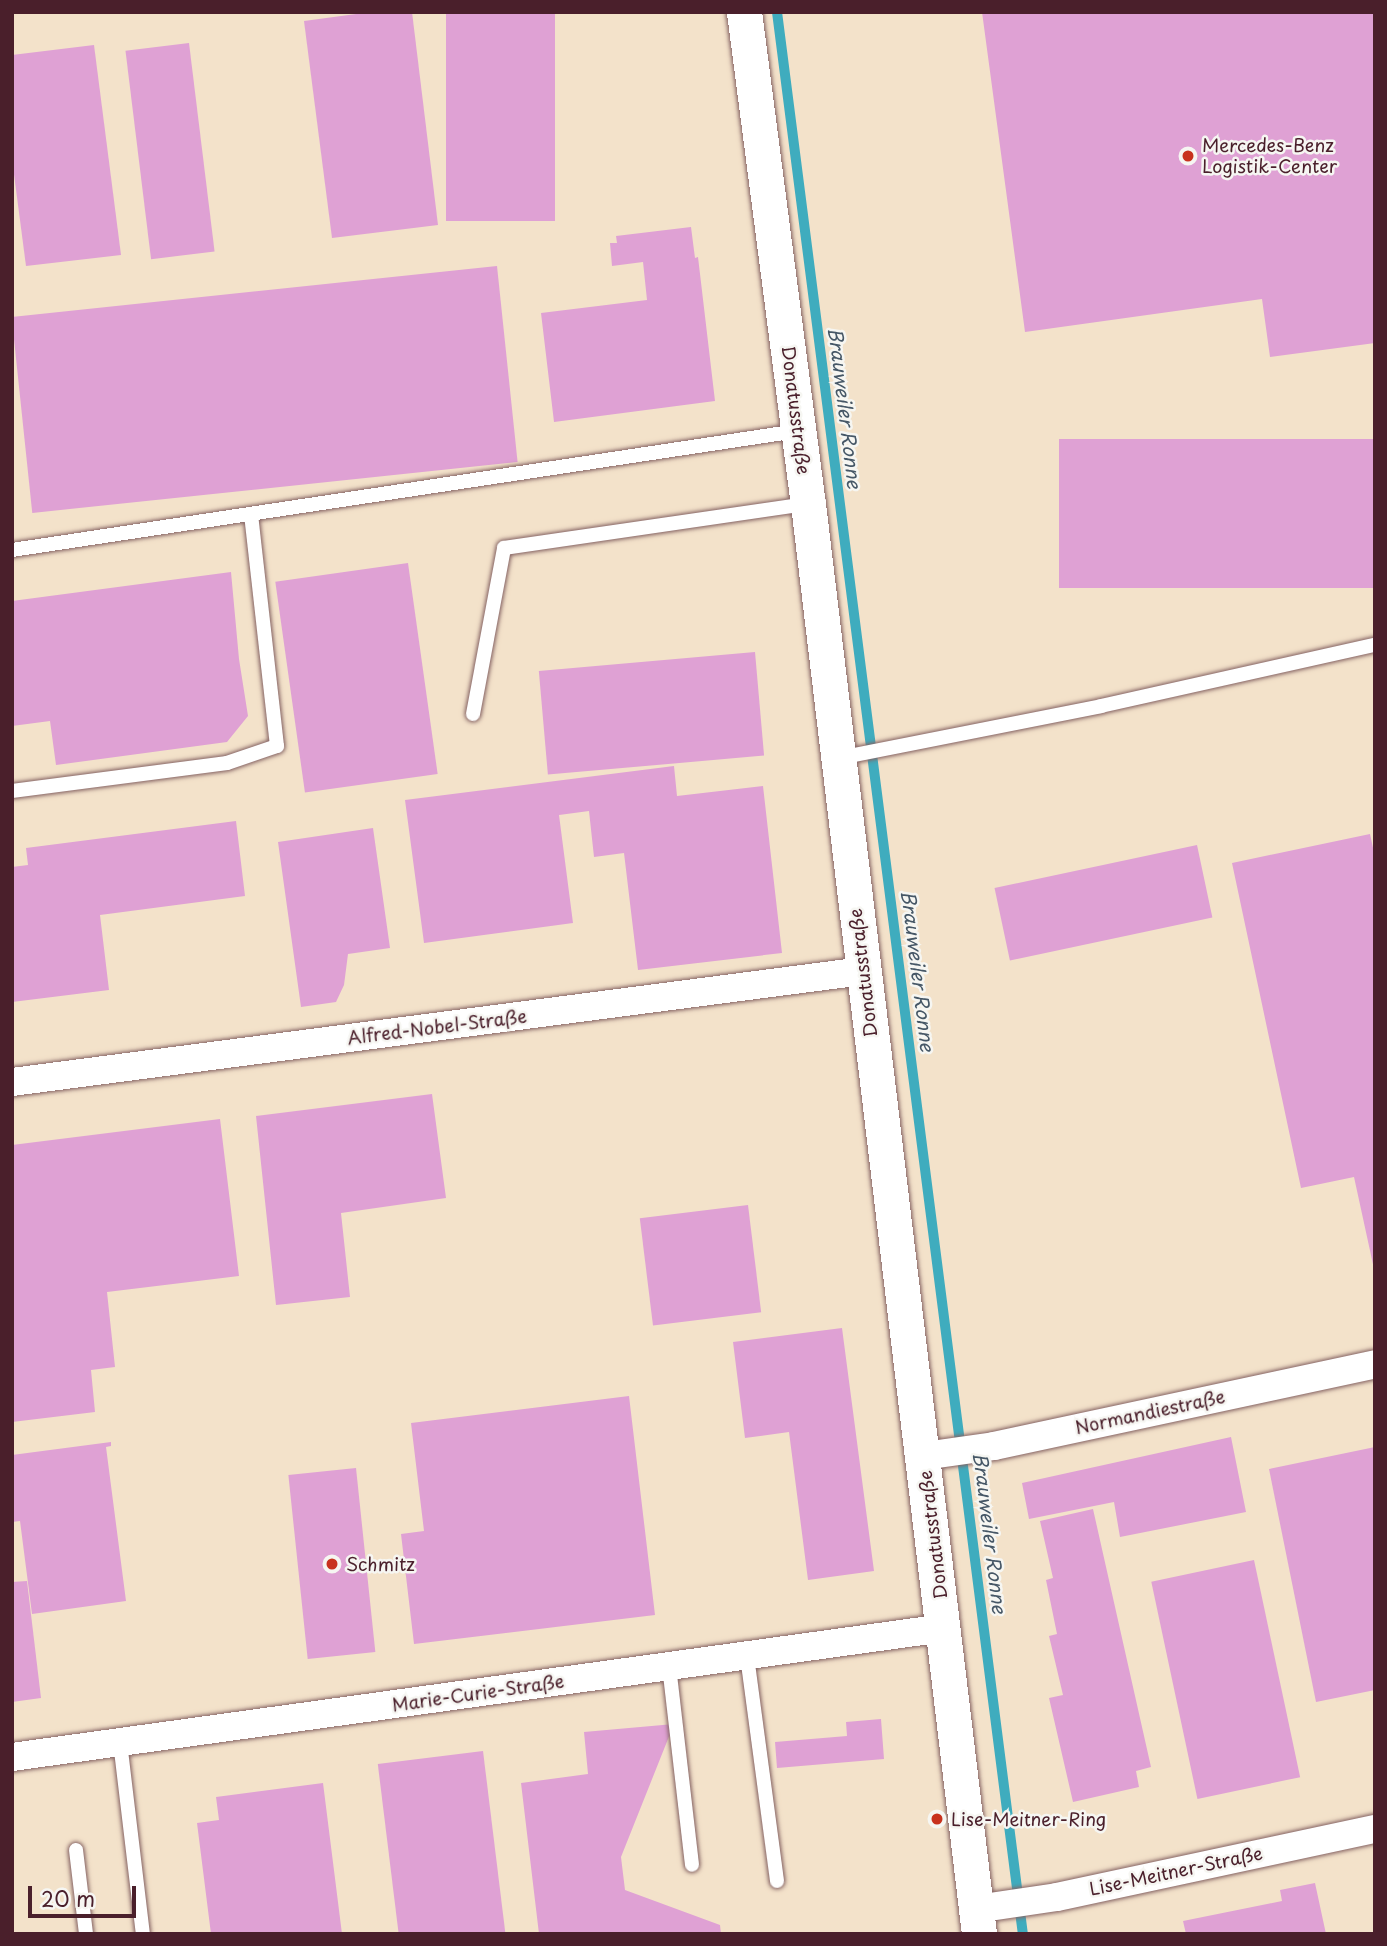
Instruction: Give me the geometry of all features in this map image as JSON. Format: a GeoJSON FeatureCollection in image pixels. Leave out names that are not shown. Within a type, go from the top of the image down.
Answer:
{"type":"FeatureCollection","features":[{"type":"Feature","properties":{"kind":"street","name":"Donatusstraße"},"geometry":{"type":"LineString","coordinates":[[744,12],[808,504],[845,756],[863,971],[931,1455],[944,1628],[984,1917]]}},
{"type":"Feature","properties":{"kind":"street","name":"Alfred-Nobel-Straße"},"geometry":{"type":"LineString","coordinates":[[12,1082],[863,971]]}},
{"type":"Feature","properties":{"kind":"street","name":"Normandiestraße"},"geometry":{"type":"LineString","coordinates":[[931,1455],[994,1446],[1375,1364]]}},
{"type":"Feature","properties":{"kind":"street","name":"Marie-Curie-Straße"},"geometry":{"type":"LineString","coordinates":[[12,1757],[944,1628]]}},
{"type":"Feature","properties":{"kind":"street","name":"Lise-Meitner-Straße"},"geometry":{"type":"LineString","coordinates":[[984,1917],[1057,1897],[1375,1829]]}},
{"type":"Feature","properties":{"kind":"lane"},"geometry":{"type":"LineString","coordinates":[[12,550],[799,431]]}},
{"type":"Feature","properties":{"kind":"lane"},"geometry":{"type":"LineString","coordinates":[[473,714],[504,548],[808,504]]}},
{"type":"Feature","properties":{"kind":"lane"},"geometry":{"type":"LineString","coordinates":[[12,791],[227,764],[277,746],[251,514]]}},
{"type":"Feature","properties":{"kind":"lane"},"geometry":{"type":"LineString","coordinates":[[845,756],[1101,706],[1375,645]]}},
{"type":"Feature","properties":{"kind":"lane"},"geometry":{"type":"LineString","coordinates":[[747,1656],[776,1881]]}},
{"type":"Feature","properties":{"kind":"lane"},"geometry":{"type":"LineString","coordinates":[[669,1666],[692,1865]]}},
{"type":"Feature","properties":{"kind":"lane"},"geometry":{"type":"LineString","coordinates":[[120,1742],[142,1934]]}},
{"type":"Feature","properties":{"kind":"lane"},"geometry":{"type":"LineString","coordinates":[[76,1850],[86,1934]]}},
{"type":"Feature","properties":{"kind":"building"},"geometry":{"type":"Polygon","coordinates":[[[371,12],[412,12],[438,225],[332,238],[304,21],[371,12]]]}},
{"type":"Feature","properties":{"kind":"building"},"geometry":{"type":"Polygon","coordinates":[[[446,12],[555,12],[555,221],[446,221],[446,12]]]}},
{"type":"Feature","properties":{"kind":"building","name":"Mercedes-Benz Logistik-Center"},"geometry":{"type":"Polygon","coordinates":[[[982,12],[1375,12],[1375,343],[1270,357],[1262,299],[1025,332],[982,12]]]}},
{"type":"Feature","properties":{"kind":"building"},"geometry":{"type":"Polygon","coordinates":[[[189,43],[215,251],[151,259],[125,51],[189,43]]]}},
{"type":"Feature","properties":{"kind":"building"},"geometry":{"type":"Polygon","coordinates":[[[94,45],[121,255],[26,266],[12,159],[12,55],[94,45]]]}},
{"type":"Feature","properties":{"kind":"building"},"geometry":{"type":"Polygon","coordinates":[[[691,227],[695,258],[698,257],[715,401],[554,422],[541,313],[647,300],[643,262],[612,266],[610,243],[617,243],[616,236],[691,227]]]}},
{"type":"Feature","properties":{"kind":"building"},"geometry":{"type":"Polygon","coordinates":[[[497,266],[518,462],[32,513],[12,317],[497,266]]]}},
{"type":"Feature","properties":{"kind":"building"},"geometry":{"type":"Polygon","coordinates":[[[1059,439],[1375,439],[1375,588],[1059,588],[1059,439]]]}},
{"type":"Feature","properties":{"kind":"building"},"geometry":{"type":"Polygon","coordinates":[[[408,563],[438,774],[305,793],[275,582],[408,563]]]}},
{"type":"Feature","properties":{"kind":"building"},"geometry":{"type":"Polygon","coordinates":[[[231,572],[239,659],[248,716],[227,742],[56,765],[50,721],[12,726],[12,601],[231,572]]]}},
{"type":"Feature","properties":{"kind":"building"},"geometry":{"type":"Polygon","coordinates":[[[755,652],[764,756],[548,775],[539,671],[755,652]]]}},
{"type":"Feature","properties":{"kind":"building"},"geometry":{"type":"Polygon","coordinates":[[[674,766],[677,796],[763,786],[782,953],[638,970],[624,853],[594,857],[589,811],[559,815],[573,923],[424,943],[405,800],[674,766]]]}},
{"type":"Feature","properties":{"kind":"building"},"geometry":{"type":"Polygon","coordinates":[[[236,821],[245,896],[100,915],[109,990],[12,1002],[12,867],[28,865],[26,848],[236,821]]]}},
{"type":"Feature","properties":{"kind":"building"},"geometry":{"type":"Polygon","coordinates":[[[373,828],[390,948],[348,954],[344,985],[336,1002],[301,1007],[278,842],[373,828]]]}},
{"type":"Feature","properties":{"kind":"building"},"geometry":{"type":"Polygon","coordinates":[[[1370,834],[1375,857],[1374,1269],[1354,1177],[1301,1188],[1232,863],[1370,834]]]}},
{"type":"Feature","properties":{"kind":"building"},"geometry":{"type":"Polygon","coordinates":[[[1197,845],[1212,917],[1010,960],[995,888],[1197,845]]]}},
{"type":"Feature","properties":{"kind":"building"},"geometry":{"type":"Polygon","coordinates":[[[432,1094],[446,1198],[341,1213],[350,1297],[276,1305],[256,1116],[432,1094]]]}},
{"type":"Feature","properties":{"kind":"building"},"geometry":{"type":"Polygon","coordinates":[[[220,1119],[239,1276],[107,1292],[115,1367],[91,1370],[95,1412],[12,1422],[12,1145],[220,1119]]]}},
{"type":"Feature","properties":{"kind":"building"},"geometry":{"type":"Polygon","coordinates":[[[748,1205],[761,1312],[653,1325],[640,1218],[748,1205]]]}},
{"type":"Feature","properties":{"kind":"building"},"geometry":{"type":"Polygon","coordinates":[[[842,1328],[874,1571],[808,1580],[789,1432],[745,1438],[733,1342],[842,1328]]]}},
{"type":"Feature","properties":{"kind":"building"},"geometry":{"type":"Polygon","coordinates":[[[629,1396],[655,1615],[414,1644],[401,1534],[424,1531],[411,1423],[629,1396]]]}},
{"type":"Feature","properties":{"kind":"building"},"geometry":{"type":"Polygon","coordinates":[[[1231,1437],[1246,1512],[1120,1537],[1114,1502],[1029,1519],[1022,1483],[1231,1437]]]}},
{"type":"Feature","properties":{"kind":"building"},"geometry":{"type":"Polygon","coordinates":[[[111,1442],[111,1446],[106,1447],[126,1601],[32,1614],[20,1521],[12,1522],[12,1455],[111,1442]]]}},
{"type":"Feature","properties":{"kind":"building"},"geometry":{"type":"Polygon","coordinates":[[[1375,1447],[1375,1690],[1316,1702],[1269,1469],[1375,1447]]]}},
{"type":"Feature","properties":{"kind":"building","name":"Schmitz"},"geometry":{"type":"Polygon","coordinates":[[[356,1468],[375,1652],[308,1659],[288,1475],[356,1468]]]}},
{"type":"Feature","properties":{"kind":"building"},"geometry":{"type":"Polygon","coordinates":[[[1093,1509],[1151,1767],[1136,1771],[1139,1787],[1073,1802],[1049,1698],[1063,1695],[1049,1636],[1057,1634],[1046,1580],[1053,1578],[1040,1521],[1093,1509]]]}},
{"type":"Feature","properties":{"kind":"building"},"geometry":{"type":"Polygon","coordinates":[[[1254,1560],[1300,1777],[1197,1799],[1151,1582],[1254,1560]]]}},
{"type":"Feature","properties":{"kind":"building"},"geometry":{"type":"Polygon","coordinates":[[[27,1581],[41,1698],[12,1702],[12,1582],[27,1581]]]}},
{"type":"Feature","properties":{"kind":"building"},"geometry":{"type":"Polygon","coordinates":[[[881,1719],[884,1759],[777,1768],[775,1742],[847,1736],[846,1722],[881,1719]]]}},
{"type":"Feature","properties":{"kind":"building"},"geometry":{"type":"Polygon","coordinates":[[[674,1724],[621,1857],[625,1890],[720,1925],[721,1934],[539,1934],[521,1783],[588,1774],[584,1732],[674,1724]]]}},
{"type":"Feature","properties":{"kind":"building"},"geometry":{"type":"Polygon","coordinates":[[[483,1751],[505,1934],[399,1934],[378,1764],[483,1751]]]}},
{"type":"Feature","properties":{"kind":"building"},"geometry":{"type":"Polygon","coordinates":[[[323,1783],[342,1934],[211,1934],[197,1823],[219,1820],[216,1797],[323,1783]]]}},
{"type":"Feature","properties":{"kind":"building"},"geometry":{"type":"Polygon","coordinates":[[[1315,1883],[1326,1934],[1186,1934],[1183,1921],[1282,1901],[1280,1890],[1315,1883]]]}},
{"type":"Feature","properties":{"kind":"waterway","name":"Brauweiler Ronne"},"geometry":{"type":"LineString","coordinates":[[777,12],[1023,1934]]}},
{"type":"Feature","properties":{"kind":"place","name":"Mercedes-Benz Logistik-Center"},"geometry":{"type":"Point","coordinates":[1188,156]}},
{"type":"Feature","properties":{"kind":"place","name":"Schmitz"},"geometry":{"type":"Point","coordinates":[332,1564]}},
{"type":"Feature","properties":{"kind":"place","name":"Lise-Meitner-Ring"},"geometry":{"type":"Point","coordinates":[937,1819]}}]}
